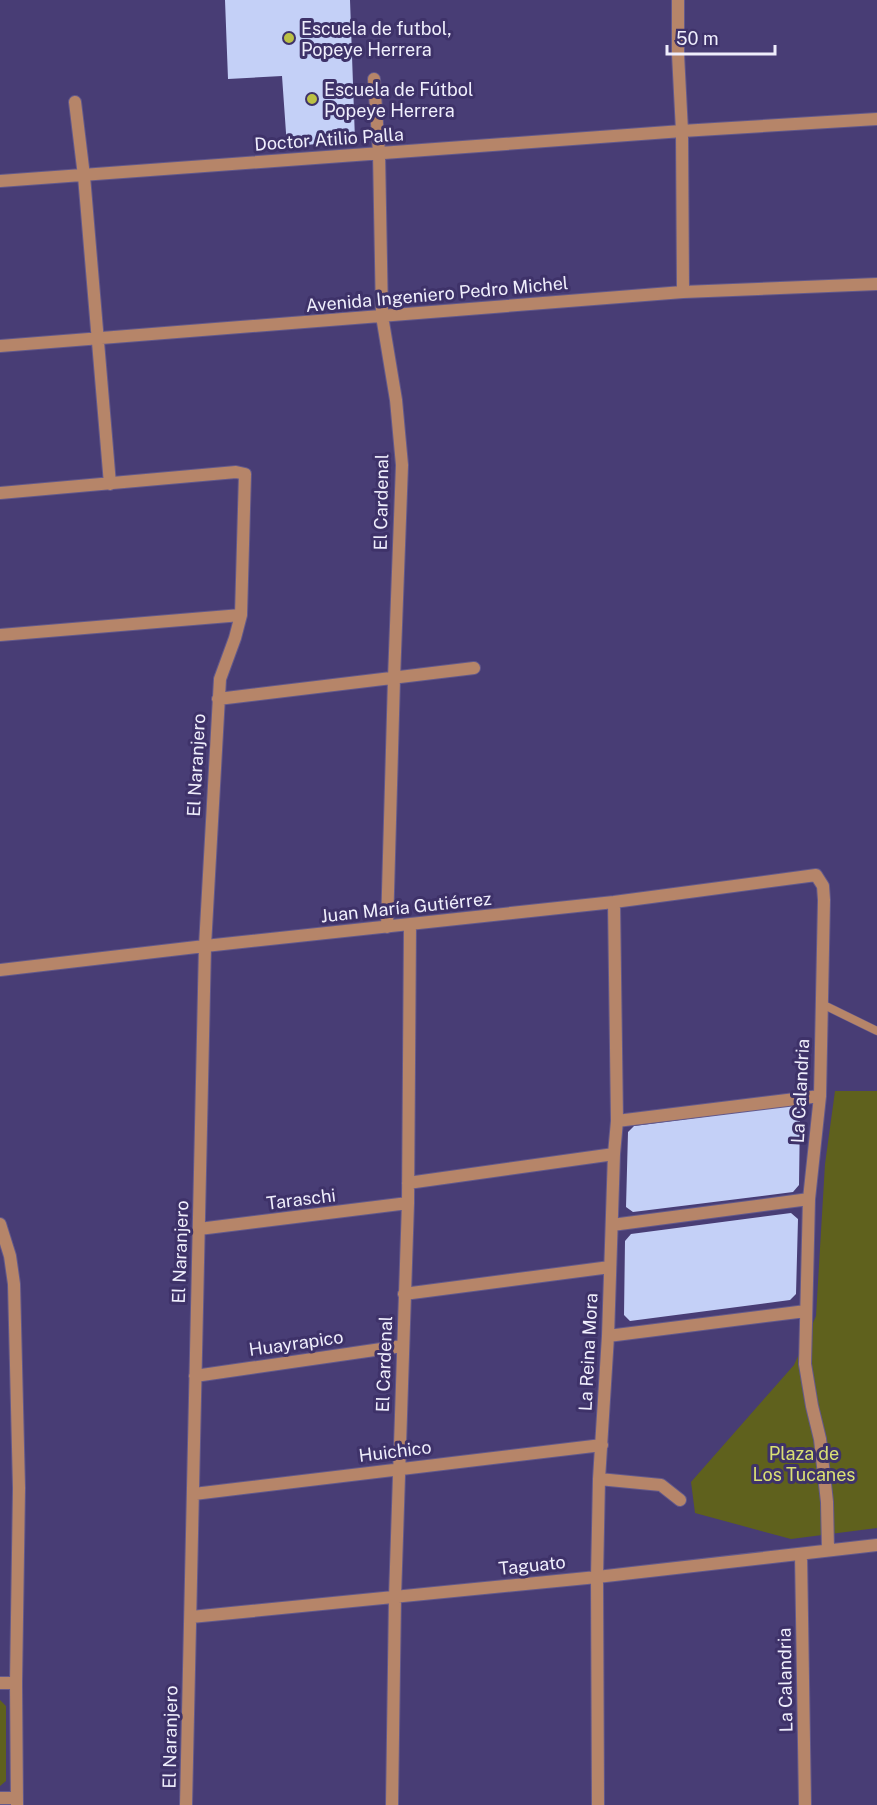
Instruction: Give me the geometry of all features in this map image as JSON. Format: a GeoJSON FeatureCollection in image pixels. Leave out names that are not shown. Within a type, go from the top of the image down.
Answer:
{"type":"FeatureCollection","features":[{"type":"Feature","properties":{"kind":"street"},"geometry":{"type":"LineString","coordinates":[[678,0],[683,292]]}},
{"type":"Feature","properties":{"kind":"street","name":"El Cardenal"},"geometry":{"type":"LineString","coordinates":[[374,79],[379,153],[382,316],[396,399],[402,465],[387,927]]}},
{"type":"Feature","properties":{"kind":"street"},"geometry":{"type":"LineString","coordinates":[[0,493],[110,484],[84,176],[75,102]]}},
{"type":"Feature","properties":{"kind":"street","name":"Doctor Atilio Palla"},"geometry":{"type":"LineString","coordinates":[[0,182],[682,131],[877,119]]}},
{"type":"Feature","properties":{"kind":"street","name":"Avenida Ingeniero Pedro Michel"},"geometry":{"type":"LineString","coordinates":[[0,346],[683,292],[877,284]]}},
{"type":"Feature","properties":{"kind":"street","name":"El Naranjero"},"geometry":{"type":"LineString","coordinates":[[110,484],[236,472],[244,474],[241,615],[220,679],[204,946],[186,1805]]}},
{"type":"Feature","properties":{"kind":"street"},"geometry":{"type":"LineString","coordinates":[[0,635],[241,615]]}},
{"type":"Feature","properties":{"kind":"street"},"geometry":{"type":"LineString","coordinates":[[218,699],[474,668]]}},
{"type":"Feature","properties":{"kind":"street","name":"Juan María Gutiérrez"},"geometry":{"type":"LineString","coordinates":[[0,970],[614,902],[816,875]]}},
{"type":"Feature","properties":{"kind":"street","name":"La Calandria"},"geometry":{"type":"LineString","coordinates":[[816,875],[823,885],[824,900],[820,1096],[809,1199],[805,1364],[820,1439],[827,1502],[828,1550]]}},
{"type":"Feature","properties":{"kind":"street","name":"La Reina Mora"},"geometry":{"type":"LineString","coordinates":[[598,1805],[599,1479],[608,1336],[617,1121],[614,902]]}},
{"type":"Feature","properties":{"kind":"street","name":"El Cardenal"},"geometry":{"type":"LineString","coordinates":[[392,1805],[394,1597],[408,1203],[410,925]]}},
{"type":"Feature","properties":{"kind":"street"},"geometry":{"type":"LineString","coordinates":[[617,1121],[820,1096]]}},
{"type":"Feature","properties":{"kind":"street"},"geometry":{"type":"LineString","coordinates":[[408,1183],[614,1154]]}},
{"type":"Feature","properties":{"kind":"street"},"geometry":{"type":"LineString","coordinates":[[612,1225],[809,1199]]}},
{"type":"Feature","properties":{"kind":"street","name":"Taraschi"},"geometry":{"type":"LineString","coordinates":[[199,1229],[408,1203]]}},
{"type":"Feature","properties":{"kind":"street"},"geometry":{"type":"LineString","coordinates":[[0,1224],[10,1256],[14,1284],[19,1488],[17,1802],[0,1798]]}},
{"type":"Feature","properties":{"kind":"street"},"geometry":{"type":"LineString","coordinates":[[404,1294],[610,1266]]}},
{"type":"Feature","properties":{"kind":"street"},"geometry":{"type":"LineString","coordinates":[[608,1336],[806,1311]]}},
{"type":"Feature","properties":{"kind":"street","name":"Huayrapico"},"geometry":{"type":"LineString","coordinates":[[195,1376],[402,1346]]}},
{"type":"Feature","properties":{"kind":"street","name":"Huichico"},"geometry":{"type":"LineString","coordinates":[[194,1494],[602,1445]]}},
{"type":"Feature","properties":{"kind":"street"},"geometry":{"type":"LineString","coordinates":[[599,1479],[661,1485],[680,1500]]}},
{"type":"Feature","properties":{"kind":"street","name":"Taguato"},"geometry":{"type":"LineString","coordinates":[[190,1617],[877,1545]]}},
{"type":"Feature","properties":{"kind":"street","name":"La Calandria"},"geometry":{"type":"LineString","coordinates":[[801,1554],[805,1805]]}},
{"type":"Feature","properties":{"kind":"street"},"geometry":{"type":"LineString","coordinates":[[0,1683],[16,1683]]}},
{"type":"Feature","properties":{"kind":"lane"},"geometry":{"type":"LineString","coordinates":[[822,1004],[877,1031]]}},
{"type":"Feature","properties":{"kind":"green space","name":"Plaza de Los Tucanes"},"geometry":{"type":"Polygon","coordinates":[[[835,1091],[877,1091],[877,1528],[791,1539],[695,1513],[691,1482],[794,1365],[816,1316],[825,1164],[835,1091]]]}},
{"type":"Feature","properties":{"kind":"green space"},"geometry":{"type":"Polygon","coordinates":[[[0,1700],[6,1706],[6,1781],[0,1786],[0,1700]]]}},
{"type":"Feature","properties":{"kind":"building","name":"Escuela de futbol, Popeye Herrera"},"geometry":{"type":"Polygon","coordinates":[[[225,0],[350,0],[355,140],[287,147],[282,76],[228,79],[225,0]]]}},
{"type":"Feature","properties":{"kind":"building"},"geometry":{"type":"Polygon","coordinates":[[[794,1105],[800,1111],[799,1185],[793,1192],[633,1212],[626,1207],[628,1132],[634,1126],[794,1105]]]}},
{"type":"Feature","properties":{"kind":"building"},"geometry":{"type":"Polygon","coordinates":[[[791,1213],[798,1219],[796,1294],[790,1300],[630,1321],[624,1315],[625,1241],[631,1234],[791,1213]]]}},
{"type":"Feature","properties":{"kind":"place","name":"Escuela de futbol, Popeye Herrera"},"geometry":{"type":"Point","coordinates":[289,38]}},
{"type":"Feature","properties":{"kind":"place","name":"Escuela de Fútbol Popeye Herrera"},"geometry":{"type":"Point","coordinates":[312,99]}}]}
